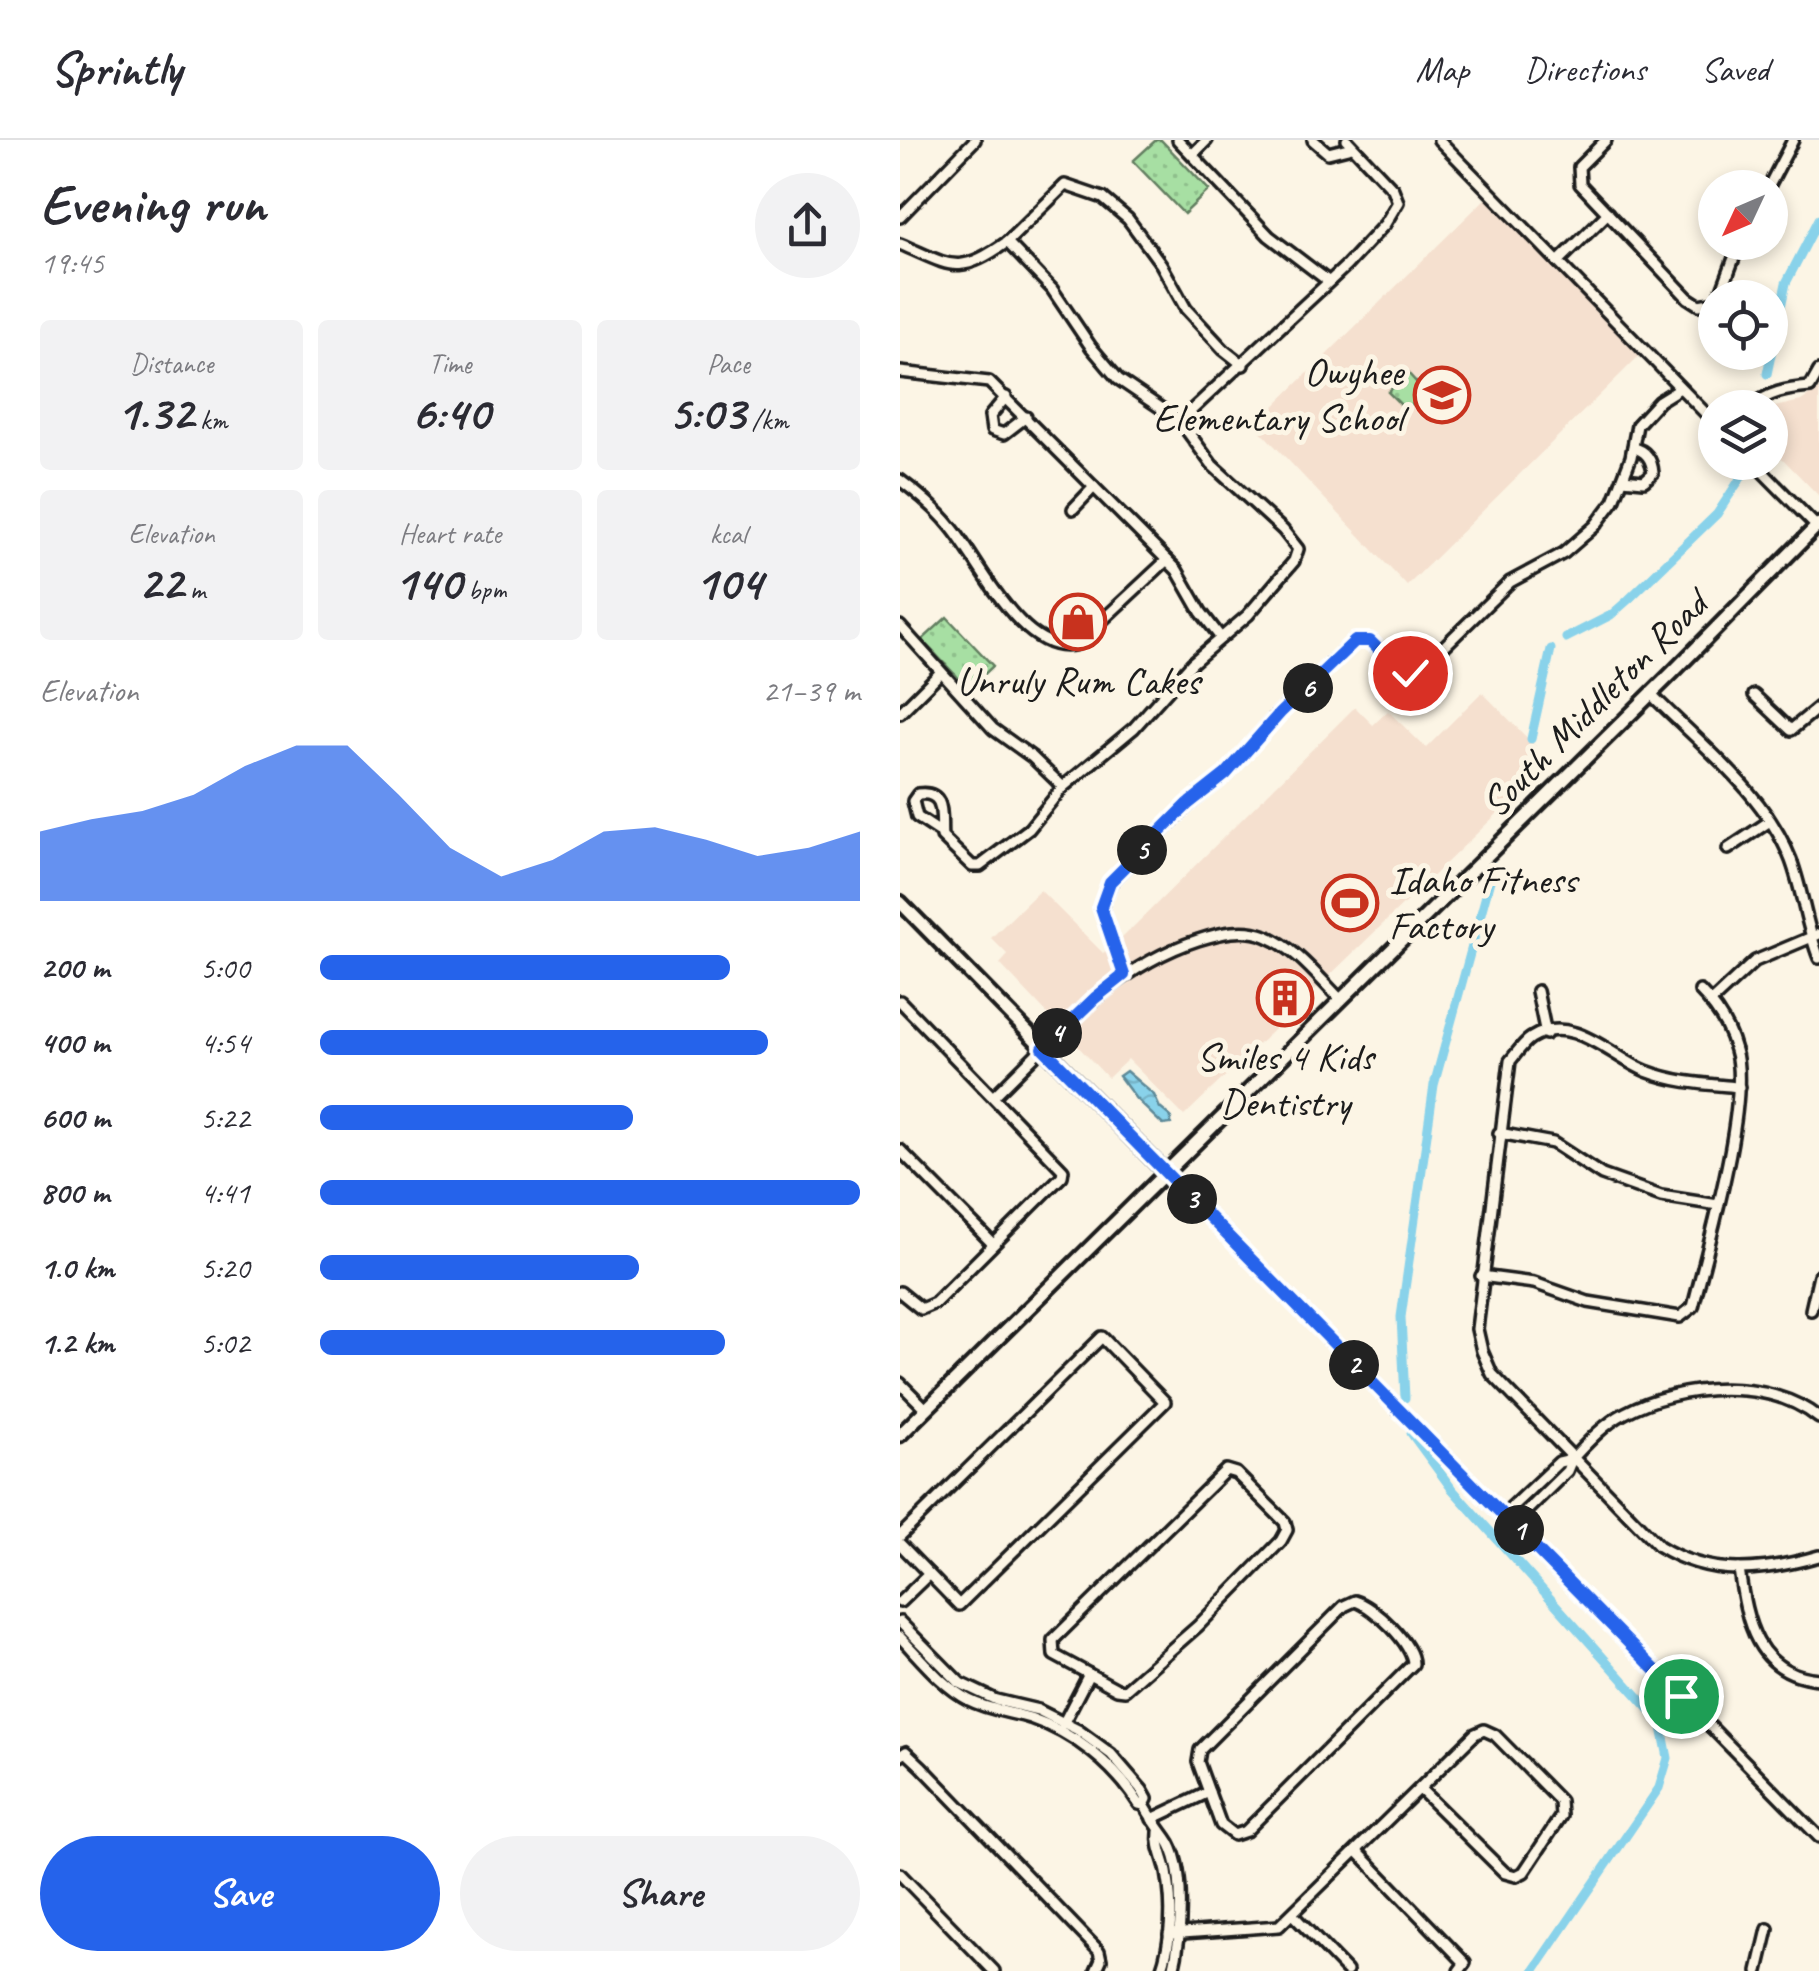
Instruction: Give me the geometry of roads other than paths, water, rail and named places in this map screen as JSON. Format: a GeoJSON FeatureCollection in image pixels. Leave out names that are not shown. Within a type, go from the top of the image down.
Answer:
{"type":"FeatureCollection","features":[{"type":"Feature","properties":{"kind":"main road","name":"South Middleton Road"},"geometry":{"type":"LineString","coordinates":[[900,1435],[1818,526]]}},
{"type":"Feature","properties":{"kind":"main road"},"geometry":{"type":"LineString","coordinates":[[900,902],[1166,1172]]}},
{"type":"Feature","properties":{"kind":"street"},"geometry":{"type":"LineString","coordinates":[[900,218],[975,140]]}},
{"type":"Feature","properties":{"kind":"street"},"geometry":{"type":"LineString","coordinates":[[1178,140],[1268,236],[1328,281]]}},
{"type":"Feature","properties":{"kind":"street"},"geometry":{"type":"LineString","coordinates":[[1193,154],[1208,140]]}},
{"type":"Feature","properties":{"kind":"street"},"geometry":{"type":"LineString","coordinates":[[1180,421],[1243,365],[1385,224],[1398,202],[1392,189],[1349,144],[1328,153],[1314,140]]}},
{"type":"Feature","properties":{"kind":"street"},"geometry":{"type":"LineString","coordinates":[[1439,140],[1698,406]]}},
{"type":"Feature","properties":{"kind":"street"},"geometry":{"type":"LineString","coordinates":[[1606,140],[1579,167],[1580,184],[1698,304]]}},
{"type":"Feature","properties":{"kind":"street"},"geometry":{"type":"LineString","coordinates":[[1777,170],[1793,140]]}},
{"type":"Feature","properties":{"kind":"street"},"geometry":{"type":"LineString","coordinates":[[900,244],[956,267],[979,262],[1007,242],[1065,185],[1103,198],[1128,219],[1161,264],[1186,309],[1243,365]]}},
{"type":"Feature","properties":{"kind":"street"},"geometry":{"type":"LineString","coordinates":[[1558,262],[1608,213]]}},
{"type":"Feature","properties":{"kind":"street"},"geometry":{"type":"LineString","coordinates":[[940,832],[965,862],[980,866],[1030,829],[1063,787],[1134,728],[1192,662],[1248,616],[1294,561],[1298,549],[1283,530],[1212,465],[1180,421],[1118,379],[1090,347],[1052,289],[1007,242]]}},
{"type":"Feature","properties":{"kind":"street"},"geometry":{"type":"LineString","coordinates":[[1783,390],[1810,386],[1819,370]]}},
{"type":"Feature","properties":{"kind":"street"},"geometry":{"type":"LineString","coordinates":[[900,372],[989,382],[1167,560],[1186,582],[1201,612],[1221,638]]}},
{"type":"Feature","properties":{"kind":"street"},"geometry":{"type":"LineString","coordinates":[[1124,975],[1101,907],[1110,882],[1188,804],[1226,774],[1280,713],[1355,641],[1370,641],[1402,673],[1418,672],[1510,582],[1564,553],[1595,526],[1614,500],[1637,425],[1660,401],[1680,388]]}},
{"type":"Feature","properties":{"kind":"street"},"geometry":{"type":"LineString","coordinates":[[1006,397],[990,416],[992,430],[1004,434],[1026,417]]}},
{"type":"Feature","properties":{"kind":"street"},"geometry":{"type":"LineString","coordinates":[[1622,479],[1644,481],[1653,473],[1652,462],[1641,449],[1633,448]]}},
{"type":"Feature","properties":{"kind":"street"},"geometry":{"type":"LineString","coordinates":[[900,480],[954,530],[995,593],[1028,629],[1065,646],[1077,644],[1167,560]]}},
{"type":"Feature","properties":{"kind":"street"},"geometry":{"type":"LineString","coordinates":[[1771,480],[1818,526]]}},
{"type":"Feature","properties":{"kind":"street"},"geometry":{"type":"LineString","coordinates":[[1073,508],[1094,487]]}},
{"type":"Feature","properties":{"kind":"street"},"geometry":{"type":"LineString","coordinates":[[900,626],[993,729],[1032,756],[1063,787]]}},
{"type":"Feature","properties":{"kind":"street"},"geometry":{"type":"LineString","coordinates":[[1363,629],[1363,641]]}},
{"type":"Feature","properties":{"kind":"street"},"geometry":{"type":"LineString","coordinates":[[900,713],[940,672]]}},
{"type":"Feature","properties":{"kind":"street"},"geometry":{"type":"LineString","coordinates":[[1410,673],[1410,686]]}},
{"type":"Feature","properties":{"kind":"street"},"geometry":{"type":"LineString","coordinates":[[1651,694],[1770,821],[1791,860],[1819,958]]}},
{"type":"Feature","properties":{"kind":"street"},"geometry":{"type":"LineString","coordinates":[[1754,695],[1791,730],[1819,706]]}},
{"type":"Feature","properties":{"kind":"street"},"geometry":{"type":"LineString","coordinates":[[1728,849],[1770,821]]}},
{"type":"Feature","properties":{"kind":"street"},"geometry":{"type":"LineString","coordinates":[[994,1096],[1124,975],[1182,946],[1223,934],[1249,932],[1282,943],[1341,1000]]}},
{"type":"Feature","properties":{"kind":"street"},"geometry":{"type":"LineString","coordinates":[[1711,1002],[1755,961],[1815,936]]}},
{"type":"Feature","properties":{"kind":"street"},"geometry":{"type":"LineString","coordinates":[[1537,991],[1546,1034]]}},
{"type":"Feature","properties":{"kind":"street"},"geometry":{"type":"LineString","coordinates":[[1481,1276],[1534,1283],[1588,1302],[1680,1317],[1688,1314],[1718,1205],[1739,1087],[1736,1053],[1723,1020],[1700,991]]}},
{"type":"Feature","properties":{"kind":"street"},"geometry":{"type":"LineString","coordinates":[[900,1001],[1063,1170],[1062,1176],[934,1302],[921,1309],[900,1292]]}},
{"type":"Feature","properties":{"kind":"street"},"geometry":{"type":"LineString","coordinates":[[1739,1087],[1676,1082],[1640,1069],[1600,1043],[1562,1030],[1531,1038],[1510,1061],[1477,1329],[1492,1374],[1658,1546],[1698,1566],[1739,1569],[1819,1556]]}},
{"type":"Feature","properties":{"kind":"street"},"geometry":{"type":"LineString","coordinates":[[1499,1133],[1553,1143],[1602,1175],[1660,1196],[1718,1205]]}},
{"type":"Feature","properties":{"kind":"street"},"geometry":{"type":"LineString","coordinates":[[900,1150],[993,1244]]}},
{"type":"Feature","properties":{"kind":"street"},"geometry":{"type":"LineString","coordinates":[[1166,1172],[1819,1836]]}},
{"type":"Feature","properties":{"kind":"street"},"geometry":{"type":"LineString","coordinates":[[1811,1310],[1819,1274]]}},
{"type":"Feature","properties":{"kind":"street"},"geometry":{"type":"LineString","coordinates":[[900,1536],[1102,1337],[1165,1402],[958,1605],[900,1544]]}},
{"type":"Feature","properties":{"kind":"street"},"geometry":{"type":"LineString","coordinates":[[900,1384],[926,1410]]}},
{"type":"Feature","properties":{"kind":"street"},"geometry":{"type":"LineString","coordinates":[[1513,1524],[1607,1424],[1648,1402],[1700,1391],[1768,1394],[1793,1401],[1819,1418]]}},
{"type":"Feature","properties":{"kind":"street"},"geometry":{"type":"LineString","coordinates":[[1504,1514],[1559,1462],[1572,1459]]}},
{"type":"Feature","properties":{"kind":"street"},"geometry":{"type":"LineString","coordinates":[[1226,1470],[1236,1473],[1285,1522],[1287,1530],[1281,1541],[1208,1616],[1125,1690],[1089,1674],[1058,1658],[1052,1650],[1053,1640],[1226,1470]]}},
{"type":"Feature","properties":{"kind":"street"},"geometry":{"type":"LineString","coordinates":[[1739,1569],[1744,1610],[1753,1636],[1765,1654],[1782,1668],[1804,1678],[1819,1679]]}},
{"type":"Feature","properties":{"kind":"street"},"geometry":{"type":"LineString","coordinates":[[900,1602],[929,1574]]}},
{"type":"Feature","properties":{"kind":"street"},"geometry":{"type":"LineString","coordinates":[[1355,1601],[1369,1606],[1409,1647],[1414,1659],[1408,1671],[1246,1831],[1234,1835],[1221,1825],[1209,1792],[1198,1756],[1200,1750],[1344,1606],[1355,1601]]}},
{"type":"Feature","properties":{"kind":"street"},"geometry":{"type":"LineString","coordinates":[[900,1622],[971,1690],[1038,1710],[1062,1727],[1112,1769],[1139,1804],[1144,1805],[1166,1838],[1179,1885],[1173,1971]]}},
{"type":"Feature","properties":{"kind":"street"},"geometry":{"type":"LineString","coordinates":[[900,1636],[947,1684],[972,1702],[1062,1727]]}},
{"type":"Feature","properties":{"kind":"street"},"geometry":{"type":"LineString","coordinates":[[1062,1727],[1089,1674]]}},
{"type":"Feature","properties":{"kind":"street"},"geometry":{"type":"LineString","coordinates":[[1174,1934],[1279,1926],[1475,1734],[1484,1730],[1495,1735],[1563,1808],[1524,1872],[1516,1876],[1505,1872],[1420,1789]]}},
{"type":"Feature","properties":{"kind":"street"},"geometry":{"type":"LineString","coordinates":[[900,1756],[906,1752],[922,1767],[1099,1951],[1096,1971]]}},
{"type":"Feature","properties":{"kind":"street"},"geometry":{"type":"LineString","coordinates":[[1152,1819],[1209,1792]]}},
{"type":"Feature","properties":{"kind":"street"},"geometry":{"type":"LineString","coordinates":[[1358,1852],[1462,1967]]}},
{"type":"Feature","properties":{"kind":"street"},"geometry":{"type":"LineString","coordinates":[[900,1874],[994,1971]]}},
{"type":"Feature","properties":{"kind":"street"},"geometry":{"type":"LineString","coordinates":[[1292,1914],[1347,1971]]}},
{"type":"Feature","properties":{"kind":"street"},"geometry":{"type":"LineString","coordinates":[[1758,1971],[1768,1929]]}},
{"type":"Feature","properties":{"kind":"street"},"geometry":{"type":"LineString","coordinates":[[1161,1971],[1174,1934]]}},
{"type":"Feature","properties":{"kind":"water"},"geometry":{"type":"Polygon","coordinates":[[[1126,1071],[1154,1095],[1160,1108],[1171,1117],[1171,1124],[1163,1125],[1136,1099],[1119,1076],[1126,1071]]]}},
{"type":"Feature","properties":{"kind":"waterway"},"geometry":{"type":"LineString","coordinates":[[1767,374],[1786,283],[1819,219]]}},
{"type":"Feature","properties":{"kind":"waterway"},"geometry":{"type":"LineString","coordinates":[[1566,638],[1611,615],[1628,600],[1717,514],[1739,480]]}},
{"type":"Feature","properties":{"kind":"waterway"},"geometry":{"type":"LineString","coordinates":[[1531,739],[1551,649]]}},
{"type":"Feature","properties":{"kind":"waterway"},"geometry":{"type":"LineString","coordinates":[[1405,1398],[1401,1317],[1434,1085],[1494,866]]}},
{"type":"Feature","properties":{"kind":"waterway"},"geometry":{"type":"LineString","coordinates":[[1411,1433],[1452,1489],[1661,1722],[1668,1758],[1659,1788],[1534,1971]]}},
{"type":"Feature","properties":{"kind":"place","name":"Owyhee Elementary School"},"geometry":{"type":"Point","coordinates":[1442,395]}},
{"type":"Feature","properties":{"kind":"place","name":"Unruly Rum Cakes"},"geometry":{"type":"Point","coordinates":[1078,622]}},
{"type":"Feature","properties":{"kind":"place","name":"Idaho Fitness Factory"},"geometry":{"type":"Point","coordinates":[1350,903]}},
{"type":"Feature","properties":{"kind":"place","name":"Smiles 4 Kids Dentistry"},"geometry":{"type":"Point","coordinates":[1285,998]}}]}
